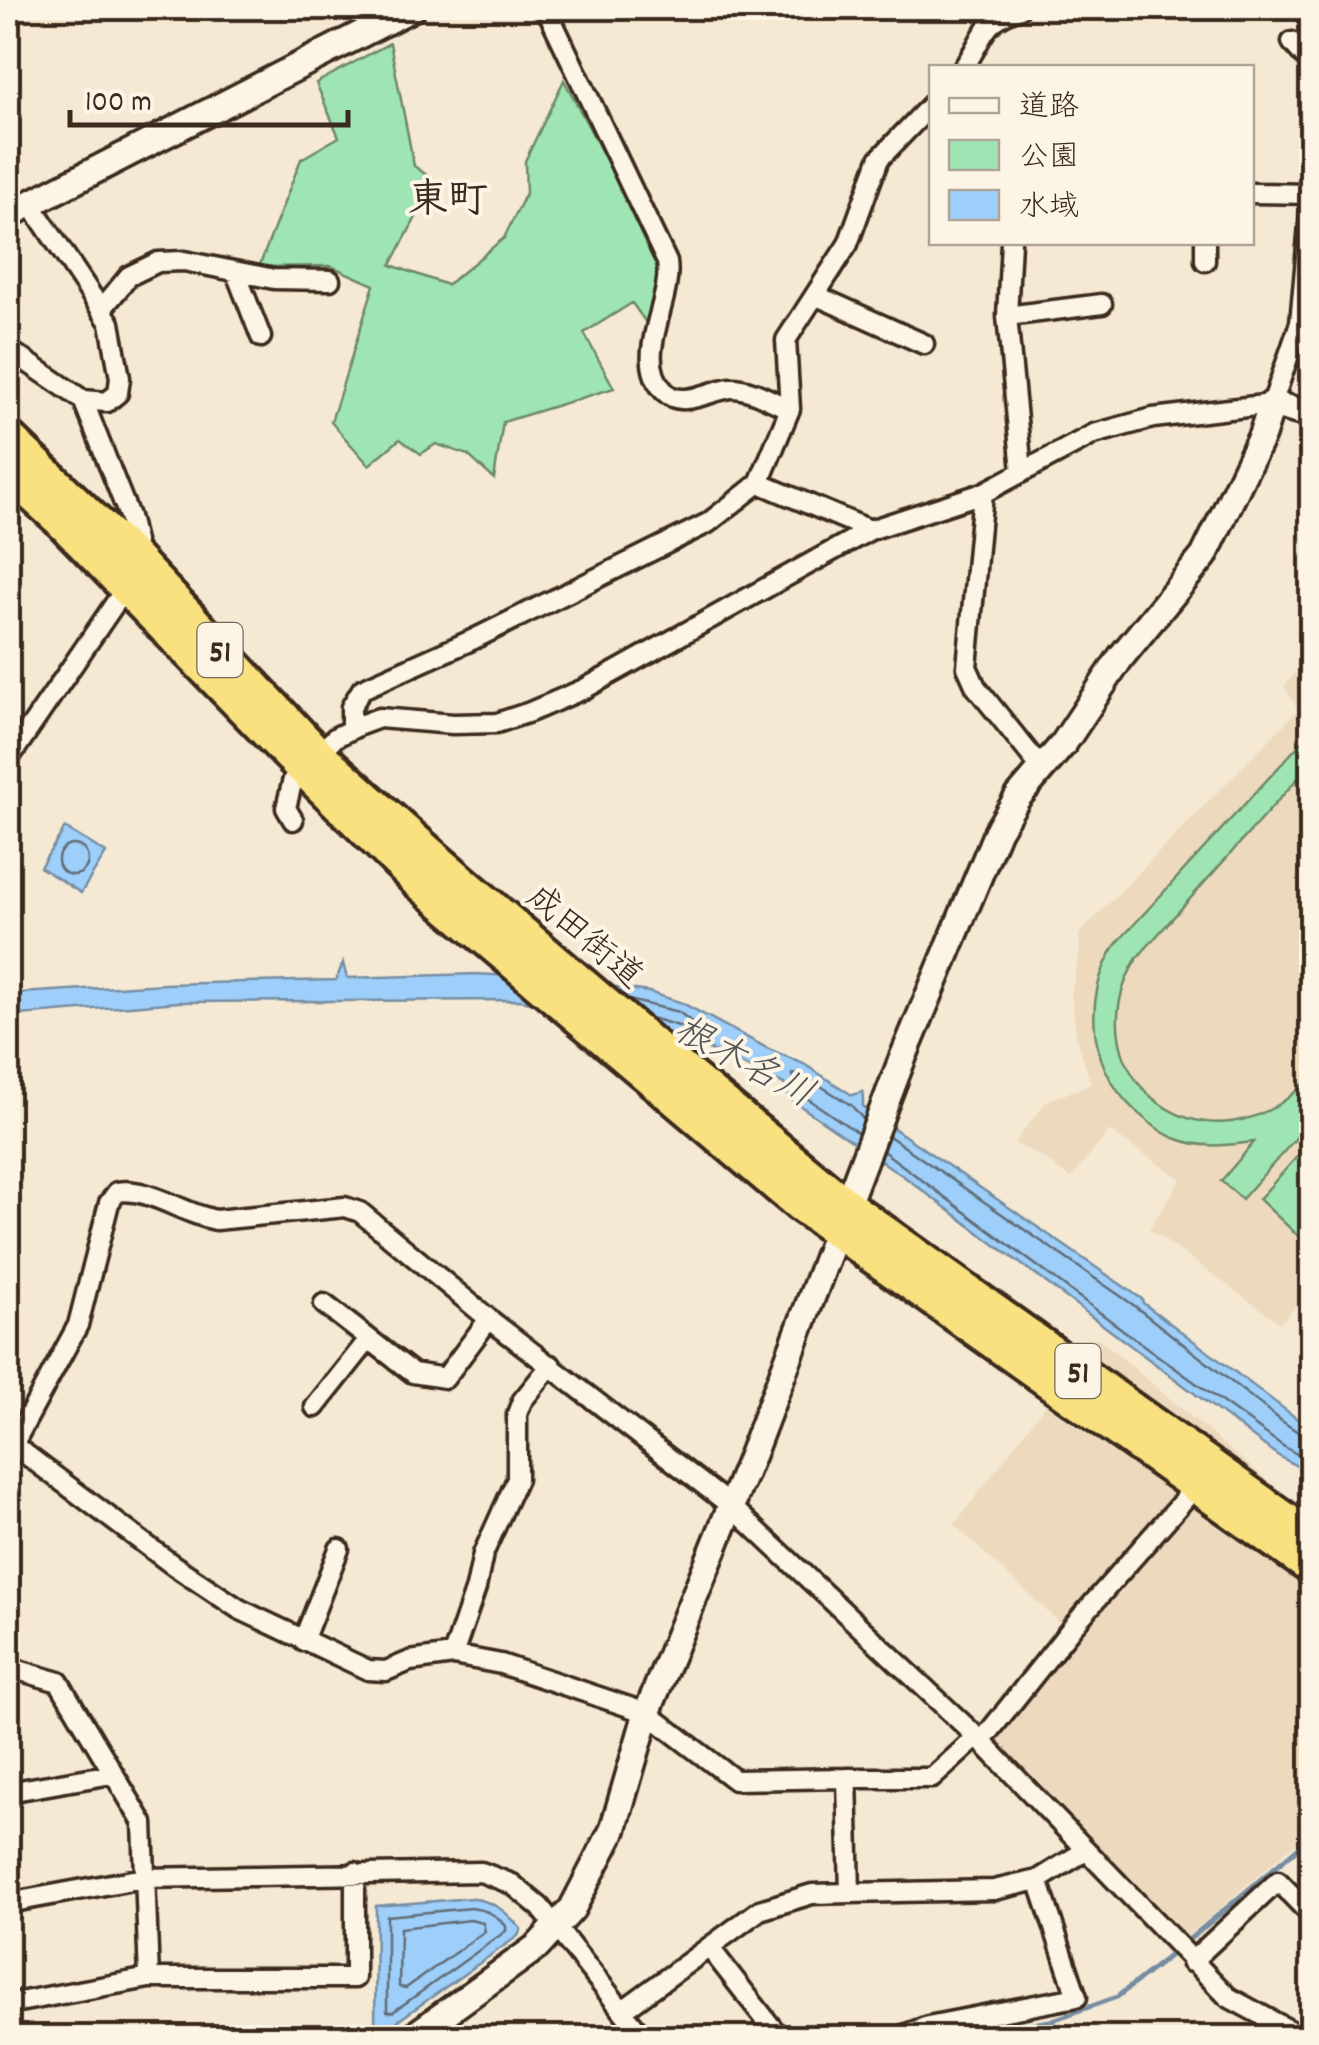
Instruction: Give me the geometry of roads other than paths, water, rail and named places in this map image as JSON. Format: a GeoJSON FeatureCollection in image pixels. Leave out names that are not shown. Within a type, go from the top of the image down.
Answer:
{"type":"FeatureCollection","features":[{"type":"Feature","properties":{"kind":"highway","name":"成田街道"},"geometry":{"type":"LineString","coordinates":[[8,437],[129,572],[310,761],[426,870],[808,1194],[845,1205],[1312,1538]]}},
{"type":"Feature","properties":{"kind":"highway","name":"成田街道"},"geometry":{"type":"LineString","coordinates":[[8,473],[129,572]]}},
{"type":"Feature","properties":{"kind":"highway","name":"成田街道"},"geometry":{"type":"LineString","coordinates":[[845,1205],[1197,1484],[1312,1568]]}},
{"type":"Feature","properties":{"kind":"street"},"geometry":{"type":"LineString","coordinates":[[8,350],[83,400],[107,402],[118,393],[120,378],[110,323],[18,209],[378,17],[412,8]]}},
{"type":"Feature","properties":{"kind":"street"},"geometry":{"type":"LineString","coordinates":[[546,8],[667,262],[668,290],[650,356],[665,393],[686,400],[732,388],[790,409]]}},
{"type":"Feature","properties":{"kind":"street"},"geometry":{"type":"LineString","coordinates":[[968,65],[982,31],[998,16],[1020,8]]}},
{"type":"Feature","properties":{"kind":"street"},"geometry":{"type":"LineString","coordinates":[[1292,42],[1312,65]]}},
{"type":"Feature","properties":{"kind":"street"},"geometry":{"type":"LineString","coordinates":[[351,728],[351,707],[362,689],[474,639],[708,523],[759,483],[790,409],[786,340],[848,244],[879,159],[929,107]]}},
{"type":"Feature","properties":{"kind":"street"},"geometry":{"type":"LineString","coordinates":[[421,2035],[538,1946],[556,1927],[572,1908],[614,1830],[647,1713],[732,1506],[901,1062],[998,830],[1018,797],[1064,743],[1121,657],[1204,556],[1262,435],[1300,323],[1311,193],[1254,193]]}},
{"type":"Feature","properties":{"kind":"street"},"geometry":{"type":"LineString","coordinates":[[1011,245],[1007,316],[1022,471]]}},
{"type":"Feature","properties":{"kind":"street"},"geometry":{"type":"LineString","coordinates":[[101,310],[130,276],[158,262],[184,261],[274,278],[330,280]]}},
{"type":"Feature","properties":{"kind":"street"},"geometry":{"type":"LineString","coordinates":[[236,273],[261,337]]}},
{"type":"Feature","properties":{"kind":"street"},"geometry":{"type":"LineString","coordinates":[[814,295],[924,344]]}},
{"type":"Feature","properties":{"kind":"street"},"geometry":{"type":"LineString","coordinates":[[1007,316],[1102,304]]}},
{"type":"Feature","properties":{"kind":"street"},"geometry":{"type":"LineString","coordinates":[[8,760],[129,572],[135,541],[129,516],[83,400]]}},
{"type":"Feature","properties":{"kind":"street"},"geometry":{"type":"LineString","coordinates":[[293,820],[286,808],[293,779],[351,728],[379,718],[497,723],[530,712],[584,688],[870,530],[983,492],[1094,434],[1124,424],[1272,404],[1312,415]]}},
{"type":"Feature","properties":{"kind":"street"},"geometry":{"type":"LineString","coordinates":[[759,483],[870,530]]}},
{"type":"Feature","properties":{"kind":"street"},"geometry":{"type":"LineString","coordinates":[[983,492],[967,668],[976,687],[1042,769]]}},
{"type":"Feature","properties":{"kind":"street"},"geometry":{"type":"LineString","coordinates":[[1197,1484],[979,1739],[932,1778],[735,1780],[647,1713],[586,1690],[501,1664],[452,1655],[410,1661],[376,1672],[303,1641],[239,1610],[10,1443],[78,1325],[109,1203],[117,1192],[130,1190],[216,1220],[344,1206],[360,1212],[489,1319],[732,1506],[979,1739],[1228,1998],[1298,2036]]}},
{"type":"Feature","properties":{"kind":"street"},"geometry":{"type":"LineString","coordinates":[[324,1304],[413,1373],[445,1378],[489,1319]]}},
{"type":"Feature","properties":{"kind":"street"},"geometry":{"type":"LineString","coordinates":[[315,1408],[370,1339]]}},
{"type":"Feature","properties":{"kind":"street"},"geometry":{"type":"LineString","coordinates":[[452,1655],[476,1588],[483,1554],[517,1478],[517,1414],[522,1401],[551,1365]]}},
{"type":"Feature","properties":{"kind":"street"},"geometry":{"type":"LineString","coordinates":[[303,1641],[339,1549]]}},
{"type":"Feature","properties":{"kind":"street"},"geometry":{"type":"LineString","coordinates":[[8,1668],[59,1682],[143,1822],[149,1978]]}},
{"type":"Feature","properties":{"kind":"street"},"geometry":{"type":"LineString","coordinates":[[8,1792],[112,1774]]}},
{"type":"Feature","properties":{"kind":"street"},"geometry":{"type":"LineString","coordinates":[[847,1778],[850,1893]]}},
{"type":"Feature","properties":{"kind":"street"},"geometry":{"type":"LineString","coordinates":[[623,2010],[760,1910],[812,1894],[994,1890],[1038,1880],[1085,1851]]}},
{"type":"Feature","properties":{"kind":"street"},"geometry":{"type":"LineString","coordinates":[[8,2004],[149,1978],[355,1978],[355,1872]]}},
{"type":"Feature","properties":{"kind":"street"},"geometry":{"type":"LineString","coordinates":[[8,1903],[143,1878],[480,1872],[512,1884],[540,1906],[644,2038]]}},
{"type":"Feature","properties":{"kind":"street"},"geometry":{"type":"LineString","coordinates":[[896,2038],[928,2026],[1078,1996],[1038,1880]]}},
{"type":"Feature","properties":{"kind":"street"},"geometry":{"type":"LineString","coordinates":[[1189,1960],[1278,1881],[1312,1916]]}},
{"type":"Feature","properties":{"kind":"street"},"geometry":{"type":"LineString","coordinates":[[710,1947],[780,2038]]}},
{"type":"Feature","properties":{"kind":"water"},"geometry":{"type":"Polygon","coordinates":[[[65,828],[106,853],[81,893],[40,867],[65,828]]]}},
{"type":"Feature","properties":{"kind":"water","name":"根木名川"},"geometry":{"type":"Polygon","coordinates":[[[343,963],[347,978],[476,974],[562,979],[649,992],[682,1003],[804,1064],[852,1095],[863,1092],[863,1107],[1142,1299],[1311,1429],[1311,1474],[1277,1455],[906,1178],[790,1099],[784,1084],[681,1036],[584,1011],[519,1000],[179,1002],[8,1016],[8,988],[21,993],[164,984],[336,980],[343,963]]]}},
{"type":"Feature","properties":{"kind":"water"},"geometry":{"type":"Polygon","coordinates":[[[471,1898],[505,1912],[521,1929],[518,1936],[375,2037],[376,1906],[471,1898]]]}},
{"type":"Feature","properties":{"kind":"waterway"},"geometry":{"type":"LineString","coordinates":[[1185,1943],[1312,1836]]}},
{"type":"Feature","properties":{"kind":"waterway"},"geometry":{"type":"LineString","coordinates":[[946,2038],[1050,2021],[1117,1997],[1177,1950]]}},
{"type":"Feature","properties":{"kind":"district","name":"東町"},"geometry":{"type":"Point","coordinates":[448,197]}}]}
